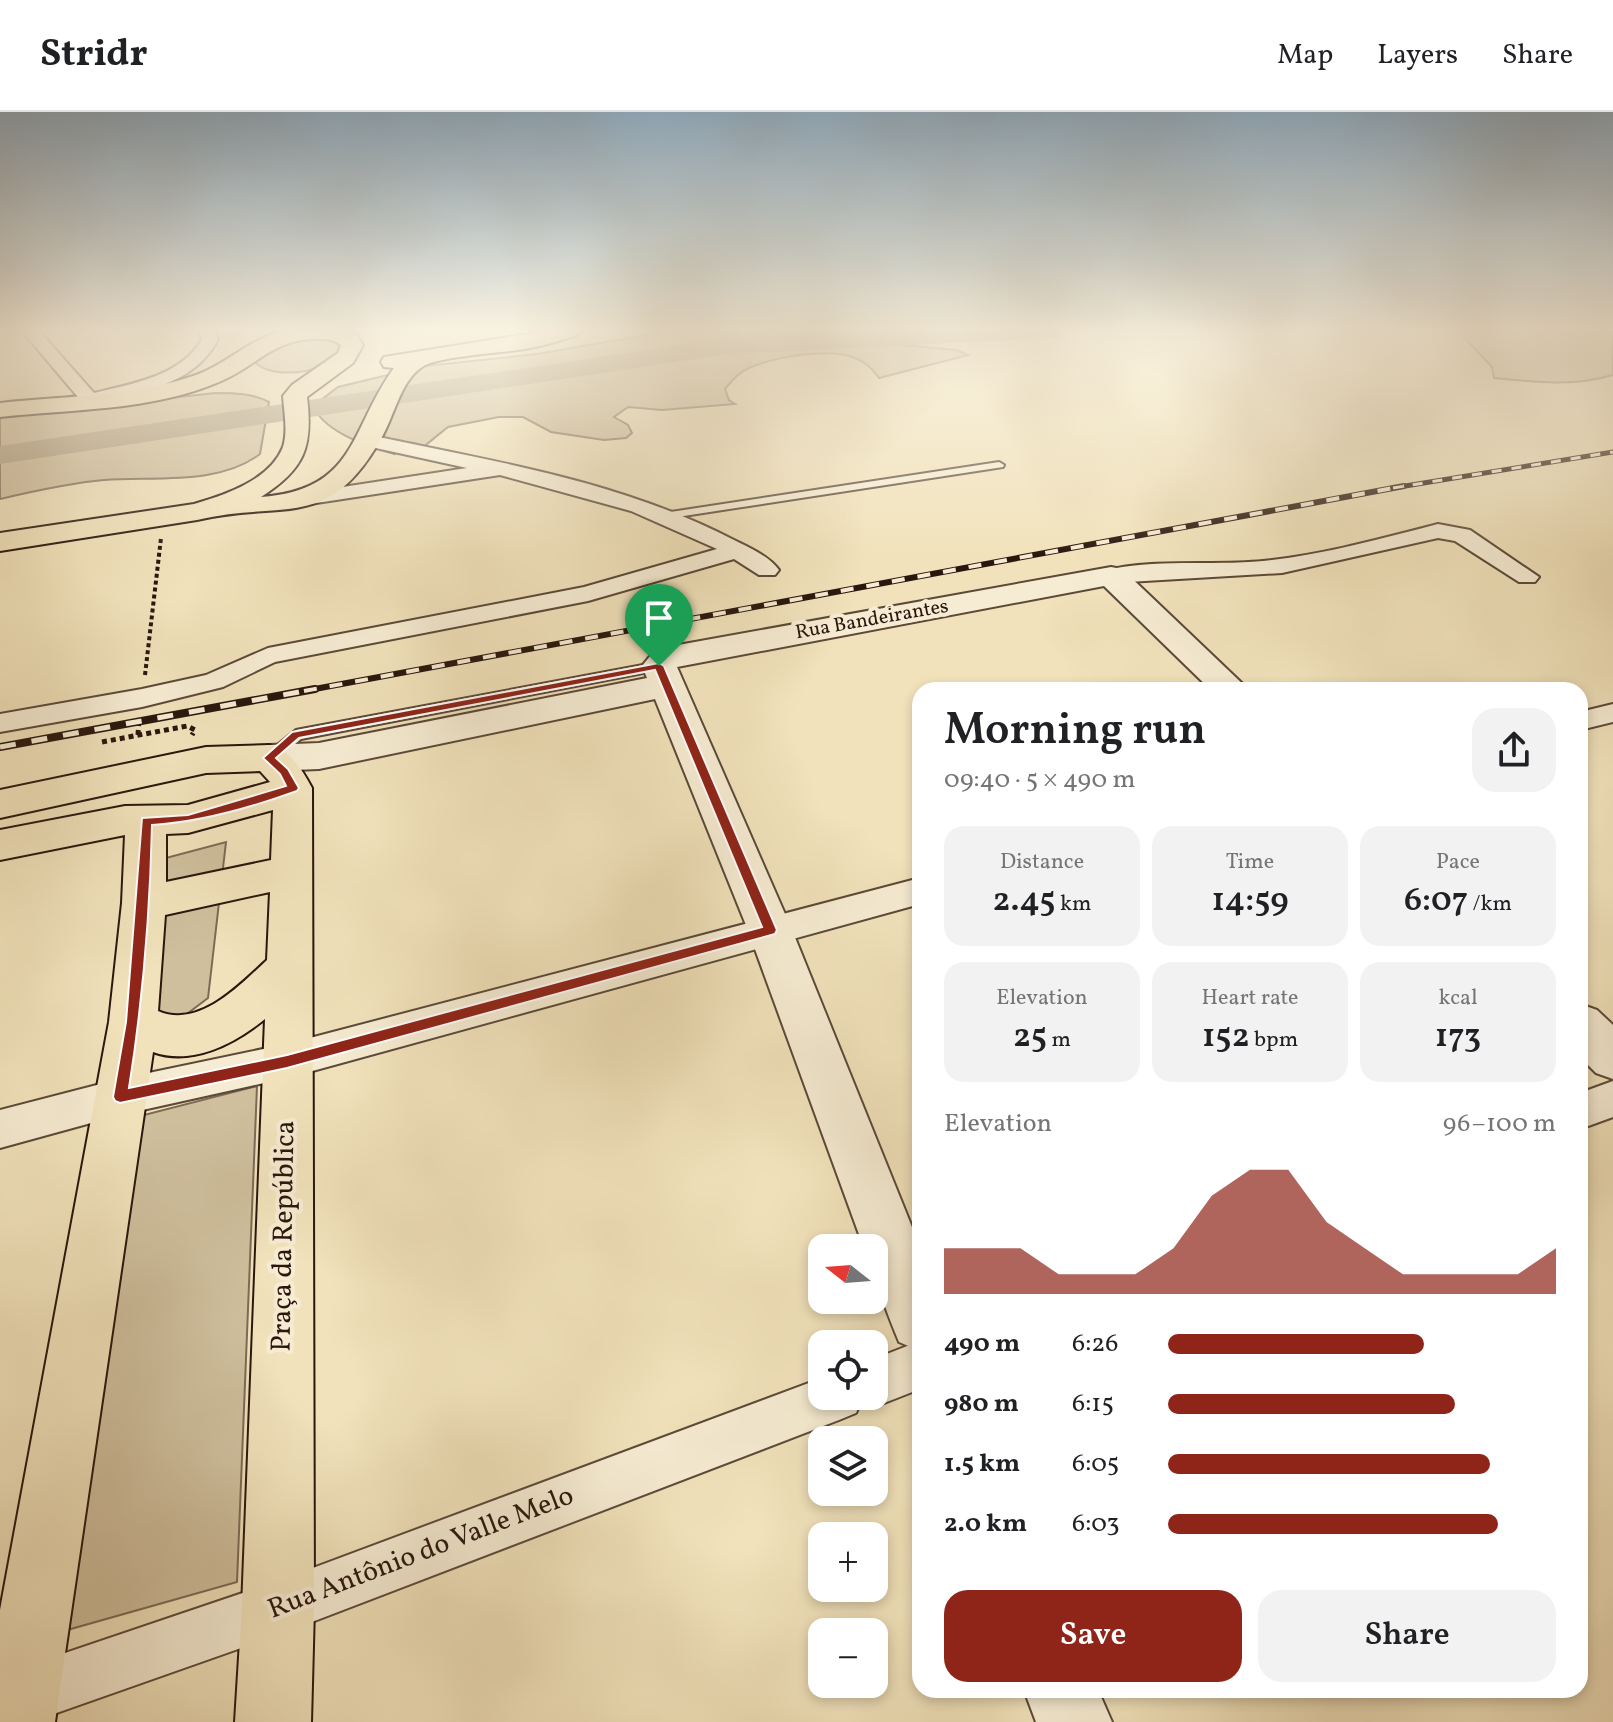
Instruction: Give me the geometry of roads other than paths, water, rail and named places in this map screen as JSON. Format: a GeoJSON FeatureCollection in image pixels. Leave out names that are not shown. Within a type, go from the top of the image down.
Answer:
{"type":"FeatureCollection","features":[{"type":"Feature","properties":{"kind":"main road"},"geometry":{"type":"LineString","coordinates":[[0,410],[33,406]]}},
{"type":"Feature","properties":{"kind":"main road"},"geometry":{"type":"LineString","coordinates":[[197,512],[235,501],[271,479],[295,449],[293,406]]}},
{"type":"Feature","properties":{"kind":"main road"},"geometry":{"type":"LineString","coordinates":[[0,542],[310,498],[376,443],[387,406]]}},
{"type":"Feature","properties":{"kind":"main road"},"geometry":{"type":"LineString","coordinates":[[0,804],[206,760],[281,773],[259,800],[188,819],[104,825],[0,845]]}},
{"type":"Feature","properties":{"kind":"main road","name":"Praça da República"},"geometry":{"type":"LineString","coordinates":[[273,1722],[278,1608],[290,872],[281,773]]}},
{"type":"Feature","properties":{"kind":"main road"},"geometry":{"type":"LineString","coordinates":[[13,1707],[133,1022],[144,903],[146,821]]}},
{"type":"Feature","properties":{"kind":"main road"},"geometry":{"type":"LineString","coordinates":[[144,903],[290,872]]}},
{"type":"Feature","properties":{"kind":"main road"},"geometry":{"type":"LineString","coordinates":[[133,1022],[179,1037],[210,1027],[258,999],[289,968]]}},
{"type":"Feature","properties":{"kind":"street"},"geometry":{"type":"LineString","coordinates":[[376,443],[546,480],[664,516],[739,550],[767,570]]}},
{"type":"Feature","properties":{"kind":"street"},"geometry":{"type":"LineString","coordinates":[[366,489],[386,481],[399,465],[395,455],[376,443]]}},
{"type":"Feature","properties":{"kind":"street"},"geometry":{"type":"LineString","coordinates":[[310,498],[500,469]]}},
{"type":"Feature","properties":{"kind":"street"},"geometry":{"type":"LineString","coordinates":[[1111,576],[1149,571],[1283,566],[1438,531],[1462,535],[1527,577]]}},
{"type":"Feature","properties":{"kind":"street"},"geometry":{"type":"LineString","coordinates":[[0,723],[142,698],[214,681],[268,656],[588,594],[739,550]]}},
{"type":"Feature","properties":{"kind":"street"},"geometry":{"type":"LineString","coordinates":[[1111,576],[1223,682]]}},
{"type":"Feature","properties":{"kind":"street","name":"Rua Bandeirantes"},"geometry":{"type":"LineString","coordinates":[[281,773],[316,778],[667,684],[667,657],[1111,576]]}},
{"type":"Feature","properties":{"kind":"street"},"geometry":{"type":"LineString","coordinates":[[667,684],[770,930],[912,1300]]}},
{"type":"Feature","properties":{"kind":"street"},"geometry":{"type":"LineString","coordinates":[[1588,719],[1613,713]]}},
{"type":"Feature","properties":{"kind":"street"},"geometry":{"type":"LineString","coordinates":[[0,1129],[120,1097],[287,1061],[912,893]]}},
{"type":"Feature","properties":{"kind":"street"},"geometry":{"type":"LineString","coordinates":[[1588,1033],[1613,1057]]}},
{"type":"Feature","properties":{"kind":"street"},"geometry":{"type":"LineString","coordinates":[[1588,1108],[1613,1099]]}},
{"type":"Feature","properties":{"kind":"street"},"geometry":{"type":"LineString","coordinates":[[888,1378],[912,1368]]}},
{"type":"Feature","properties":{"kind":"street","name":"Rua Antônio do Valle Melo"},"geometry":{"type":"LineString","coordinates":[[13,1707],[808,1408]]}},
{"type":"Feature","properties":{"kind":"street"},"geometry":{"type":"LineString","coordinates":[[1064,1698],[1074,1722]]}},
{"type":"Feature","properties":{"kind":"lane"},"geometry":{"type":"LineString","coordinates":[[664,516],[999,465]]}},
{"type":"Feature","properties":{"kind":"waterway"},"geometry":{"type":"LineString","coordinates":[[0,455],[326,406]]}},
{"type":"Feature","properties":{"kind":"railway"},"geometry":{"type":"LineString","coordinates":[[1395,488],[1613,452]]}},
{"type":"Feature","properties":{"kind":"railway"},"geometry":{"type":"LineString","coordinates":[[1395,488],[1404,486]]}},
{"type":"Feature","properties":{"kind":"railway"},"geometry":{"type":"LineString","coordinates":[[304,691],[1395,488]]}},
{"type":"Feature","properties":{"kind":"railway"},"geometry":{"type":"LineString","coordinates":[[0,747],[315,689]]}}]}
